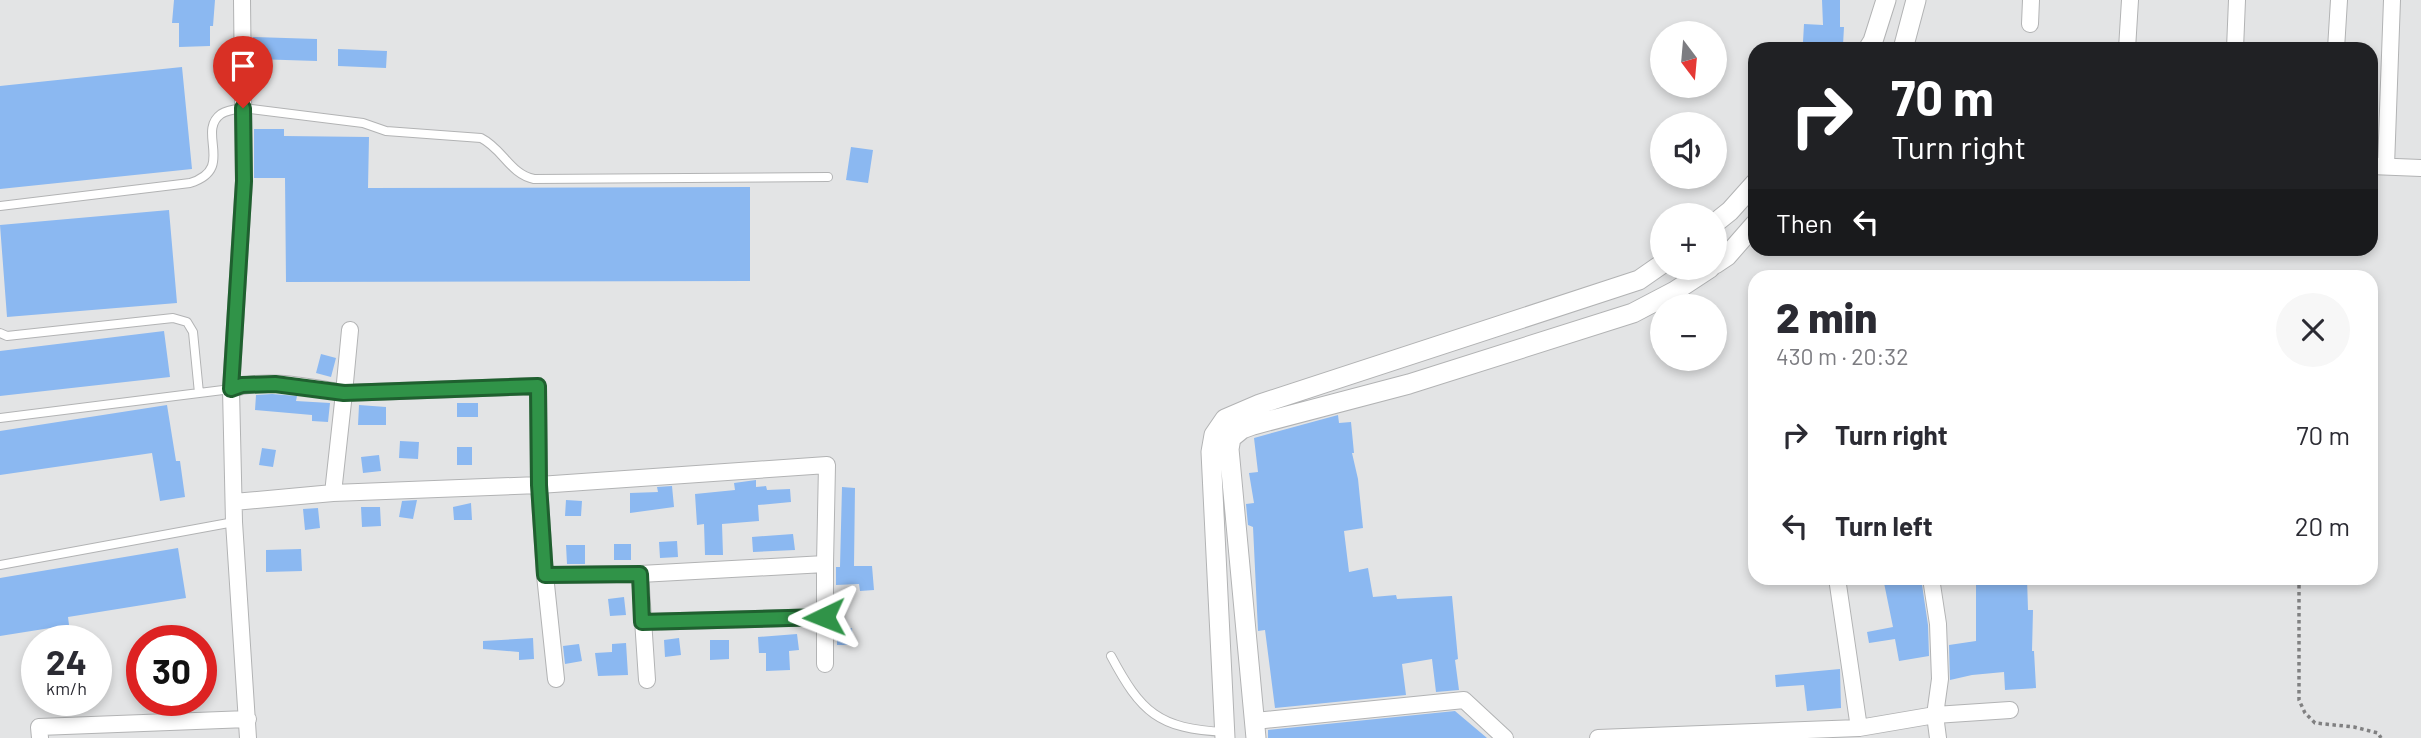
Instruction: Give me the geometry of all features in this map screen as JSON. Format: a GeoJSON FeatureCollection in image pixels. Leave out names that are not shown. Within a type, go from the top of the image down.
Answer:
{"type":"FeatureCollection","features":[{"type":"Feature","properties":{"kind":"street"},"geometry":{"type":"LineString","coordinates":[[243,0],[244,181],[231,389],[234,522],[248,738]]}},
{"type":"Feature","properties":{"kind":"street"},"geometry":{"type":"LineString","coordinates":[[1872,42],[1886,0]]}},
{"type":"Feature","properties":{"kind":"street"},"geometry":{"type":"LineString","coordinates":[[1905,42],[1916,0]]}},
{"type":"Feature","properties":{"kind":"street"},"geometry":{"type":"LineString","coordinates":[[2030,24],[2031,0]]}},
{"type":"Feature","properties":{"kind":"street"},"geometry":{"type":"LineString","coordinates":[[2127,42],[2130,0]]}},
{"type":"Feature","properties":{"kind":"street"},"geometry":{"type":"LineString","coordinates":[[2235,42],[2237,0]]}},
{"type":"Feature","properties":{"kind":"street"},"geometry":{"type":"LineString","coordinates":[[2336,42],[2339,0]]}},
{"type":"Feature","properties":{"kind":"street"},"geometry":{"type":"LineString","coordinates":[[2392,0],[2379,166],[2421,167]]}},
{"type":"Feature","properties":{"kind":"street"},"geometry":{"type":"LineString","coordinates":[[1727,213],[1748,191]]}},
{"type":"Feature","properties":{"kind":"street"},"geometry":{"type":"LineString","coordinates":[[1727,256],[1748,232]]}},
{"type":"Feature","properties":{"kind":"street"},"geometry":{"type":"LineString","coordinates":[[1225,735],[1211,452],[1214,435],[1225,419],[1322,382],[1639,280],[1650,272]]}},
{"type":"Feature","properties":{"kind":"street"},"geometry":{"type":"LineString","coordinates":[[1505,738],[1464,701],[1256,729],[1232,498],[1228,449],[1231,438],[1242,429],[1254,425],[1409,384],[1633,313],[1692,280]]}},
{"type":"Feature","properties":{"kind":"street"},"geometry":{"type":"LineString","coordinates":[[333,493],[350,330]]}},
{"type":"Feature","properties":{"kind":"street"},"geometry":{"type":"LineString","coordinates":[[231,389],[242,385],[275,384],[344,393],[538,386],[539,485],[556,680]]}},
{"type":"Feature","properties":{"kind":"street"},"geometry":{"type":"LineString","coordinates":[[234,502],[333,493],[539,485],[827,465],[825,664]]}},
{"type":"Feature","properties":{"kind":"street"},"geometry":{"type":"LineString","coordinates":[[545,575],[640,574],[825,564]]}},
{"type":"Feature","properties":{"kind":"street"},"geometry":{"type":"LineString","coordinates":[[640,574],[647,680]]}},
{"type":"Feature","properties":{"kind":"street"},"geometry":{"type":"LineString","coordinates":[[1839,585],[1858,728]]}},
{"type":"Feature","properties":{"kind":"street"},"geometry":{"type":"LineString","coordinates":[[1932,585],[1938,624],[1940,679],[1935,715],[1938,738]]}},
{"type":"Feature","properties":{"kind":"street"},"geometry":{"type":"LineString","coordinates":[[642,622],[824,617]]}},
{"type":"Feature","properties":{"kind":"street"},"geometry":{"type":"LineString","coordinates":[[1598,738],[1858,728],[1935,715],[2010,710]]}},
{"type":"Feature","properties":{"kind":"street"},"geometry":{"type":"LineString","coordinates":[[40,738],[39,727],[248,719]]}},
{"type":"Feature","properties":{"kind":"lane"},"geometry":{"type":"LineString","coordinates":[[0,206],[205,179],[212,169],[214,123],[226,112],[243,108],[363,122],[386,131],[481,138],[516,172],[534,179],[828,177]]}},
{"type":"Feature","properties":{"kind":"lane"},"geometry":{"type":"LineString","coordinates":[[0,332],[7,336],[173,318],[187,322],[193,332],[199,393]]}},
{"type":"Feature","properties":{"kind":"lane"},"geometry":{"type":"LineString","coordinates":[[0,418],[231,389]]}},
{"type":"Feature","properties":{"kind":"lane"},"geometry":{"type":"LineString","coordinates":[[0,565],[234,522]]}},
{"type":"Feature","properties":{"kind":"lane"},"geometry":{"type":"LineString","coordinates":[[1111,656],[1140,704],[1158,717],[1180,726],[1225,735]]}},
{"type":"Feature","properties":{"kind":"path"},"geometry":{"type":"LineString","coordinates":[[2299,585],[2299,700],[2305,713],[2315,723],[2354,727],[2378,733],[2381,738]]}},
{"type":"Feature","properties":{"kind":"building"},"geometry":{"type":"Polygon","coordinates":[[[174,0],[215,0],[213,26],[210,26],[210,46],[179,47],[179,23],[172,23],[174,0]]]}},
{"type":"Feature","properties":{"kind":"building"},"geometry":{"type":"Polygon","coordinates":[[[1822,0],[1840,0],[1843,42],[1803,42],[1804,24],[1823,25],[1822,0]]]}},
{"type":"Feature","properties":{"kind":"building"},"geometry":{"type":"Polygon","coordinates":[[[253,37],[317,39],[317,61],[253,59],[253,37]]]}},
{"type":"Feature","properties":{"kind":"building"},"geometry":{"type":"Polygon","coordinates":[[[338,49],[387,51],[386,68],[338,66],[338,49]]]}},
{"type":"Feature","properties":{"kind":"building"},"geometry":{"type":"Polygon","coordinates":[[[182,67],[192,169],[0,189],[0,86],[182,67]]]}},
{"type":"Feature","properties":{"kind":"building"},"geometry":{"type":"Polygon","coordinates":[[[254,129],[284,129],[284,136],[369,137],[368,188],[750,187],[750,281],[286,282],[285,178],[254,178],[254,129]]]}},
{"type":"Feature","properties":{"kind":"building"},"geometry":{"type":"Polygon","coordinates":[[[851,147],[873,150],[868,183],[846,180],[851,147]]]}},
{"type":"Feature","properties":{"kind":"building"},"geometry":{"type":"Polygon","coordinates":[[[169,210],[177,303],[7,317],[0,225],[169,210]]]}},
{"type":"Feature","properties":{"kind":"building"},"geometry":{"type":"Polygon","coordinates":[[[164,331],[170,377],[0,396],[0,351],[164,331]]]}},
{"type":"Feature","properties":{"kind":"building"},"geometry":{"type":"Polygon","coordinates":[[[321,354],[336,358],[331,377],[316,373],[321,354]]]}},
{"type":"Feature","properties":{"kind":"building"},"geometry":{"type":"Polygon","coordinates":[[[256,395],[297,396],[296,401],[330,403],[328,422],[312,421],[312,415],[255,410],[256,395]]]}},
{"type":"Feature","properties":{"kind":"building"},"geometry":{"type":"Polygon","coordinates":[[[457,403],[478,403],[478,417],[457,417],[457,403]]]}},
{"type":"Feature","properties":{"kind":"building"},"geometry":{"type":"Polygon","coordinates":[[[167,405],[185,497],[160,501],[152,453],[0,475],[0,431],[167,405]]]}},
{"type":"Feature","properties":{"kind":"building"},"geometry":{"type":"Polygon","coordinates":[[[359,405],[386,407],[386,425],[358,425],[359,405]]]}},
{"type":"Feature","properties":{"kind":"building"},"geometry":{"type":"Polygon","coordinates":[[[1338,415],[1339,423],[1351,422],[1352,453],[1358,479],[1363,528],[1344,531],[1349,572],[1368,568],[1373,597],[1396,595],[1397,599],[1452,596],[1459,690],[1436,692],[1432,659],[1402,664],[1406,695],[1275,708],[1265,630],[1258,631],[1253,527],[1248,525],[1246,504],[1254,503],[1249,473],[1258,472],[1254,438],[1338,415]]]}},
{"type":"Feature","properties":{"kind":"building"},"geometry":{"type":"Polygon","coordinates":[[[400,441],[419,442],[418,459],[399,458],[400,441]]]}},
{"type":"Feature","properties":{"kind":"building"},"geometry":{"type":"Polygon","coordinates":[[[457,447],[472,447],[472,465],[457,465],[457,447]]]}},
{"type":"Feature","properties":{"kind":"building"},"geometry":{"type":"Polygon","coordinates":[[[262,448],[276,450],[273,467],[259,465],[262,448]]]}},
{"type":"Feature","properties":{"kind":"building"},"geometry":{"type":"Polygon","coordinates":[[[379,455],[381,471],[363,473],[361,457],[379,455]]]}},
{"type":"Feature","properties":{"kind":"building"},"geometry":{"type":"Polygon","coordinates":[[[756,480],[756,487],[766,486],[767,490],[790,489],[791,502],[758,505],[759,521],[722,524],[723,555],[705,555],[704,524],[697,525],[695,494],[735,490],[734,483],[756,480]]]}},
{"type":"Feature","properties":{"kind":"building"},"geometry":{"type":"Polygon","coordinates":[[[672,486],[674,507],[630,513],[630,493],[658,492],[657,487],[672,486]]]}},
{"type":"Feature","properties":{"kind":"building"},"geometry":{"type":"Polygon","coordinates":[[[842,487],[855,488],[854,566],[872,566],[874,590],[860,591],[859,584],[836,585],[836,567],[840,567],[842,487]]]}},
{"type":"Feature","properties":{"kind":"building"},"geometry":{"type":"Polygon","coordinates":[[[417,500],[413,519],[399,517],[402,501],[417,500]]]}},
{"type":"Feature","properties":{"kind":"building"},"geometry":{"type":"Polygon","coordinates":[[[566,500],[582,501],[581,516],[565,516],[566,500]]]}},
{"type":"Feature","properties":{"kind":"building"},"geometry":{"type":"Polygon","coordinates":[[[471,503],[472,520],[454,520],[453,507],[471,503]]]}},
{"type":"Feature","properties":{"kind":"building"},"geometry":{"type":"Polygon","coordinates":[[[361,507],[380,507],[381,526],[362,527],[361,507]]]}},
{"type":"Feature","properties":{"kind":"building"},"geometry":{"type":"Polygon","coordinates":[[[318,508],[320,528],[305,530],[303,509],[318,508]]]}},
{"type":"Feature","properties":{"kind":"building"},"geometry":{"type":"Polygon","coordinates":[[[793,534],[795,550],[753,552],[752,537],[793,534]]]}},
{"type":"Feature","properties":{"kind":"building"},"geometry":{"type":"Polygon","coordinates":[[[677,541],[678,557],[660,558],[659,542],[677,541]]]}},
{"type":"Feature","properties":{"kind":"building"},"geometry":{"type":"Polygon","coordinates":[[[614,544],[631,544],[631,560],[614,560],[614,544]]]}},
{"type":"Feature","properties":{"kind":"building"},"geometry":{"type":"Polygon","coordinates":[[[566,545],[585,545],[585,564],[567,564],[566,545]]]}},
{"type":"Feature","properties":{"kind":"building"},"geometry":{"type":"Polygon","coordinates":[[[178,548],[186,598],[68,617],[69,625],[21,625],[21,633],[0,636],[0,578],[178,548]]]}},
{"type":"Feature","properties":{"kind":"building"},"geometry":{"type":"Polygon","coordinates":[[[301,549],[302,571],[266,572],[266,550],[301,549]]]}},
{"type":"Feature","properties":{"kind":"building"},"geometry":{"type":"Polygon","coordinates":[[[1884,585],[1922,585],[1929,656],[1899,661],[1895,639],[1869,643],[1867,632],[1893,627],[1884,585]]]}},
{"type":"Feature","properties":{"kind":"building"},"geometry":{"type":"Polygon","coordinates":[[[1976,585],[2027,585],[2028,610],[2033,610],[2032,651],[2036,688],[2005,690],[2004,672],[1950,680],[1949,645],[1976,641],[1976,585]]]}},
{"type":"Feature","properties":{"kind":"building"},"geometry":{"type":"Polygon","coordinates":[[[624,597],[626,615],[610,616],[608,599],[624,597]]]}},
{"type":"Feature","properties":{"kind":"building"},"geometry":{"type":"Polygon","coordinates":[[[852,628],[853,645],[837,645],[837,629],[852,628]]]}},
{"type":"Feature","properties":{"kind":"building"},"geometry":{"type":"Polygon","coordinates":[[[797,634],[799,650],[789,651],[790,670],[766,671],[766,653],[759,653],[758,637],[797,634]]]}},
{"type":"Feature","properties":{"kind":"building"},"geometry":{"type":"Polygon","coordinates":[[[533,638],[534,659],[519,660],[519,652],[483,649],[483,641],[533,638]]]}},
{"type":"Feature","properties":{"kind":"building"},"geometry":{"type":"Polygon","coordinates":[[[679,638],[681,655],[665,657],[664,640],[679,638]]]}},
{"type":"Feature","properties":{"kind":"building"},"geometry":{"type":"Polygon","coordinates":[[[710,640],[729,640],[729,659],[710,660],[710,640]]]}},
{"type":"Feature","properties":{"kind":"building"},"geometry":{"type":"Polygon","coordinates":[[[626,643],[628,675],[598,676],[595,653],[612,652],[612,644],[626,643]]]}},
{"type":"Feature","properties":{"kind":"building"},"geometry":{"type":"Polygon","coordinates":[[[579,644],[582,661],[565,664],[563,646],[579,644]]]}},
{"type":"Feature","properties":{"kind":"building"},"geometry":{"type":"Polygon","coordinates":[[[1840,669],[1841,708],[1807,711],[1804,685],[1776,687],[1775,675],[1840,669]]]}},
{"type":"Feature","properties":{"kind":"building"},"geometry":{"type":"Polygon","coordinates":[[[1455,711],[1487,738],[1268,738],[1268,730],[1455,711]]]}},
{"type":"Feature","properties":{"kind":"route"},"geometry":{"type":"LineString","coordinates":[[243,108],[244,181],[231,389],[242,385],[275,384],[344,393],[538,386],[539,485],[545,575],[640,574],[642,622],[824,617]]}}]}
